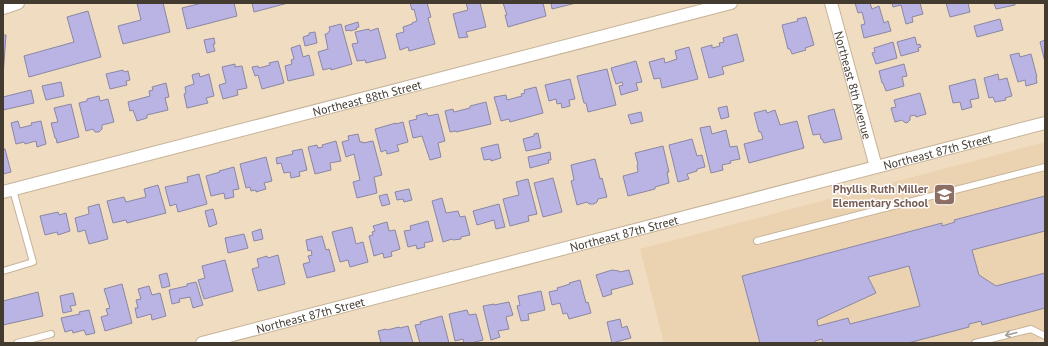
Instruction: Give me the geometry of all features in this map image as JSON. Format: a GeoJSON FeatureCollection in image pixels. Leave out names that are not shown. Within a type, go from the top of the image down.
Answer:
{"type":"FeatureCollection","features":[{"type":"Feature","properties":{"kind":"street"},"geometry":{"type":"LineString","coordinates":[[3,8],[18,3]]}},
{"type":"Feature","properties":{"kind":"street","name":"Northeast 88th Street"},"geometry":{"type":"LineString","coordinates":[[8,191],[731,3]]}},
{"type":"Feature","properties":{"kind":"street","name":"Northeast 8th Avenue"},"geometry":{"type":"LineString","coordinates":[[830,3],[876,167]]}},
{"type":"Feature","properties":{"kind":"street","name":"Northeast 87th Street"},"geometry":{"type":"LineString","coordinates":[[202,343],[1045,123]]}},
{"type":"Feature","properties":{"kind":"lane"},"geometry":{"type":"LineString","coordinates":[[758,241],[1045,167]]}},
{"type":"Feature","properties":{"kind":"lane"},"geometry":{"type":"LineString","coordinates":[[3,271],[33,262],[8,191]]}},
{"type":"Feature","properties":{"kind":"lane"},"geometry":{"type":"LineString","coordinates":[[975,343],[1031,329],[1045,336]]}},
{"type":"Feature","properties":{"kind":"lane"},"geometry":{"type":"LineString","coordinates":[[17,343],[51,334]]}},
{"type":"Feature","properties":{"kind":"shaded area","name":"Phyllis Ruth Miller Elementary School"},"geometry":{"type":"Polygon","coordinates":[[[1045,142],[1045,338],[1027,343],[664,343],[640,249],[1045,142]]]}},
{"type":"Feature","properties":{"kind":"building"},"geometry":{"type":"Polygon","coordinates":[[[137,3],[163,3],[170,32],[123,44],[118,26],[141,20],[137,3]]]}},
{"type":"Feature","properties":{"kind":"building"},"geometry":{"type":"Polygon","coordinates":[[[202,3],[234,3],[237,16],[187,29],[182,8],[202,3]]]}},
{"type":"Feature","properties":{"kind":"building"},"geometry":{"type":"Polygon","coordinates":[[[252,3],[288,3],[254,12],[252,3]]]}},
{"type":"Feature","properties":{"kind":"building"},"geometry":{"type":"Polygon","coordinates":[[[410,3],[427,3],[431,17],[428,18],[435,44],[409,51],[408,47],[400,50],[396,34],[404,32],[403,27],[417,21],[414,9],[412,10],[410,3]]]}},
{"type":"Feature","properties":{"kind":"building"},"geometry":{"type":"Polygon","coordinates":[[[466,3],[480,3],[486,27],[466,32],[468,37],[459,38],[453,14],[468,10],[466,3]]]}},
{"type":"Feature","properties":{"kind":"building"},"geometry":{"type":"Polygon","coordinates":[[[503,3],[543,3],[546,16],[508,27],[505,15],[507,15],[503,3]]]}},
{"type":"Feature","properties":{"kind":"building"},"geometry":{"type":"Polygon","coordinates":[[[551,3],[576,3],[552,9],[551,3]]]}},
{"type":"Feature","properties":{"kind":"building"},"geometry":{"type":"Polygon","coordinates":[[[855,3],[870,3],[872,9],[879,6],[884,23],[888,21],[891,31],[864,38],[861,25],[865,24],[862,12],[858,13],[855,3]]]}},
{"type":"Feature","properties":{"kind":"building"},"geometry":{"type":"Polygon","coordinates":[[[892,3],[920,3],[923,14],[912,17],[913,22],[906,24],[901,5],[893,7],[892,3]]]}},
{"type":"Feature","properties":{"kind":"building"},"geometry":{"type":"Polygon","coordinates":[[[946,3],[968,3],[970,12],[950,17],[946,3]]]}},
{"type":"Feature","properties":{"kind":"building"},"geometry":{"type":"Polygon","coordinates":[[[994,3],[1015,3],[1015,5],[996,9],[994,3]]]}},
{"type":"Feature","properties":{"kind":"building"},"geometry":{"type":"Polygon","coordinates":[[[88,11],[101,57],[29,77],[24,56],[74,42],[67,17],[88,11]]]}},
{"type":"Feature","properties":{"kind":"building"},"geometry":{"type":"Polygon","coordinates":[[[806,17],[814,45],[805,48],[806,50],[792,54],[790,49],[788,49],[782,25],[798,21],[797,19],[806,17]]]}},
{"type":"Feature","properties":{"kind":"building"},"geometry":{"type":"Polygon","coordinates":[[[1000,19],[1003,30],[977,37],[974,26],[1000,19]]]}},
{"type":"Feature","properties":{"kind":"building"},"geometry":{"type":"Polygon","coordinates":[[[358,22],[359,27],[356,28],[357,29],[346,31],[345,26],[358,22]]]}},
{"type":"Feature","properties":{"kind":"building"},"geometry":{"type":"Polygon","coordinates":[[[341,24],[352,64],[331,70],[331,68],[323,70],[318,52],[328,49],[325,34],[327,34],[330,30],[329,27],[341,24]]]}},
{"type":"Feature","properties":{"kind":"building"},"geometry":{"type":"Polygon","coordinates":[[[378,28],[386,58],[366,63],[365,60],[357,61],[352,44],[358,43],[355,32],[369,29],[370,31],[378,28]]]}},
{"type":"Feature","properties":{"kind":"building"},"geometry":{"type":"Polygon","coordinates":[[[315,32],[317,43],[305,46],[303,37],[309,35],[309,33],[315,32]]]}},
{"type":"Feature","properties":{"kind":"building"},"geometry":{"type":"Polygon","coordinates":[[[737,34],[744,61],[722,67],[724,74],[709,78],[701,48],[712,45],[712,48],[720,46],[719,43],[724,42],[723,38],[737,34]]]}},
{"type":"Feature","properties":{"kind":"building"},"geometry":{"type":"Polygon","coordinates":[[[3,35],[6,35],[3,76],[3,35]]]}},
{"type":"Feature","properties":{"kind":"building"},"geometry":{"type":"Polygon","coordinates":[[[915,37],[917,45],[920,44],[921,47],[918,48],[919,51],[901,56],[897,42],[915,37]]]}},
{"type":"Feature","properties":{"kind":"building"},"geometry":{"type":"Polygon","coordinates":[[[214,38],[215,44],[213,44],[215,51],[207,53],[204,40],[214,38]]]}},
{"type":"Feature","properties":{"kind":"building"},"geometry":{"type":"Polygon","coordinates":[[[1045,40],[1045,62],[1040,42],[1045,40]]]}},
{"type":"Feature","properties":{"kind":"building"},"geometry":{"type":"Polygon","coordinates":[[[893,42],[897,58],[876,64],[872,53],[875,52],[874,48],[893,42]]]}},
{"type":"Feature","properties":{"kind":"building"},"geometry":{"type":"Polygon","coordinates":[[[300,45],[303,57],[309,55],[314,75],[288,81],[285,66],[292,64],[291,60],[294,59],[291,48],[300,45]]]}},
{"type":"Feature","properties":{"kind":"building"},"geometry":{"type":"Polygon","coordinates":[[[689,47],[698,79],[662,88],[660,78],[654,79],[649,62],[664,58],[665,63],[677,59],[675,51],[689,47]]]}},
{"type":"Feature","properties":{"kind":"building"},"geometry":{"type":"Polygon","coordinates":[[[1019,53],[1020,57],[1031,54],[1037,77],[1037,83],[1026,86],[1025,80],[1018,82],[1010,55],[1019,53]]]}},
{"type":"Feature","properties":{"kind":"building"},"geometry":{"type":"Polygon","coordinates":[[[278,61],[284,83],[262,89],[258,75],[255,76],[252,67],[258,66],[259,68],[270,65],[269,63],[278,61]]]}},
{"type":"Feature","properties":{"kind":"building"},"geometry":{"type":"Polygon","coordinates":[[[636,61],[642,82],[636,83],[638,90],[621,95],[619,86],[623,85],[622,82],[616,84],[611,68],[636,61]]]}},
{"type":"Feature","properties":{"kind":"building"},"geometry":{"type":"Polygon","coordinates":[[[235,64],[235,67],[242,66],[247,88],[237,90],[238,95],[223,99],[219,85],[226,83],[222,67],[235,64]]]}},
{"type":"Feature","properties":{"kind":"building"},"geometry":{"type":"Polygon","coordinates":[[[904,64],[907,76],[902,77],[904,86],[886,91],[879,71],[904,64]]]}},
{"type":"Feature","properties":{"kind":"building"},"geometry":{"type":"Polygon","coordinates":[[[607,69],[616,105],[588,112],[577,76],[607,69]]]}},
{"type":"Feature","properties":{"kind":"building"},"geometry":{"type":"Polygon","coordinates":[[[123,70],[124,72],[128,71],[130,80],[126,81],[127,85],[110,89],[106,74],[123,70]]]}},
{"type":"Feature","properties":{"kind":"building"},"geometry":{"type":"Polygon","coordinates":[[[199,73],[200,77],[209,74],[214,96],[206,98],[208,103],[187,108],[184,94],[186,93],[185,87],[194,84],[192,75],[199,73]]]}},
{"type":"Feature","properties":{"kind":"building"},"geometry":{"type":"Polygon","coordinates":[[[998,74],[999,80],[1007,78],[1012,96],[1005,98],[1006,100],[995,102],[993,97],[989,98],[984,78],[998,74]]]}},
{"type":"Feature","properties":{"kind":"building"},"geometry":{"type":"Polygon","coordinates":[[[570,79],[575,99],[569,100],[570,106],[562,108],[561,103],[557,104],[556,99],[549,101],[545,85],[570,79]]]}},
{"type":"Feature","properties":{"kind":"building"},"geometry":{"type":"Polygon","coordinates":[[[975,79],[979,98],[970,100],[972,107],[962,110],[960,102],[953,103],[949,86],[975,79]]]}},
{"type":"Feature","properties":{"kind":"building"},"geometry":{"type":"Polygon","coordinates":[[[61,82],[64,96],[46,100],[42,86],[61,82]]]}},
{"type":"Feature","properties":{"kind":"building"},"geometry":{"type":"Polygon","coordinates":[[[166,83],[169,97],[165,98],[168,110],[147,115],[147,118],[137,121],[133,110],[130,111],[128,102],[150,96],[149,91],[153,90],[152,87],[166,83]]]}},
{"type":"Feature","properties":{"kind":"building"},"geometry":{"type":"Polygon","coordinates":[[[536,87],[543,113],[510,122],[509,119],[501,121],[494,97],[506,95],[507,100],[522,96],[521,94],[525,93],[524,90],[536,87]]]}},
{"type":"Feature","properties":{"kind":"building"},"geometry":{"type":"Polygon","coordinates":[[[31,90],[34,103],[3,110],[3,97],[31,90]]]}},
{"type":"Feature","properties":{"kind":"building"},"geometry":{"type":"Polygon","coordinates":[[[920,93],[926,114],[916,117],[915,115],[910,116],[910,120],[907,123],[902,120],[895,122],[891,108],[896,107],[894,100],[920,93]]]}},
{"type":"Feature","properties":{"kind":"building"},"geometry":{"type":"Polygon","coordinates":[[[99,96],[100,101],[108,99],[114,122],[102,125],[102,129],[99,132],[95,132],[93,129],[86,131],[79,103],[99,96]]]}},
{"type":"Feature","properties":{"kind":"building"},"geometry":{"type":"Polygon","coordinates":[[[486,102],[491,124],[450,132],[445,111],[453,109],[454,112],[486,102]]]}},
{"type":"Feature","properties":{"kind":"building"},"geometry":{"type":"Polygon","coordinates":[[[71,104],[79,137],[57,143],[51,123],[58,122],[54,108],[71,104]]]}},
{"type":"Feature","properties":{"kind":"building"},"geometry":{"type":"Polygon","coordinates":[[[727,106],[729,117],[721,119],[718,108],[727,106]]]}},
{"type":"Feature","properties":{"kind":"building"},"geometry":{"type":"Polygon","coordinates":[[[834,109],[842,139],[824,143],[820,134],[813,135],[808,116],[834,109]]]}},
{"type":"Feature","properties":{"kind":"building"},"geometry":{"type":"Polygon","coordinates":[[[766,110],[767,113],[775,110],[780,125],[797,121],[804,148],[749,163],[744,144],[763,139],[761,132],[759,132],[754,113],[766,110]]]}},
{"type":"Feature","properties":{"kind":"building"},"geometry":{"type":"Polygon","coordinates":[[[641,112],[643,121],[631,124],[628,115],[641,112]]]}},
{"type":"Feature","properties":{"kind":"building"},"geometry":{"type":"Polygon","coordinates":[[[427,113],[428,116],[438,114],[445,141],[438,143],[441,157],[430,160],[422,136],[413,138],[409,121],[417,119],[416,116],[427,113]]]}},
{"type":"Feature","properties":{"kind":"building"},"geometry":{"type":"Polygon","coordinates":[[[18,121],[20,128],[32,125],[31,123],[41,121],[46,144],[37,147],[36,141],[25,144],[24,142],[16,144],[11,123],[18,121]]]}},
{"type":"Feature","properties":{"kind":"building"},"geometry":{"type":"Polygon","coordinates":[[[403,122],[408,142],[397,145],[399,151],[387,154],[386,150],[381,152],[375,129],[403,122]]]}},
{"type":"Feature","properties":{"kind":"building"},"geometry":{"type":"Polygon","coordinates":[[[710,126],[712,134],[726,130],[730,147],[737,146],[740,159],[730,161],[731,163],[722,165],[723,170],[711,173],[700,128],[710,126]]]}},
{"type":"Feature","properties":{"kind":"building"},"geometry":{"type":"Polygon","coordinates":[[[538,133],[541,148],[526,151],[523,139],[534,136],[534,134],[538,133]]]}},
{"type":"Feature","properties":{"kind":"building"},"geometry":{"type":"Polygon","coordinates":[[[358,134],[360,142],[363,143],[373,141],[382,175],[374,177],[377,193],[357,198],[353,182],[360,180],[354,154],[346,157],[342,142],[349,140],[348,136],[358,134]]]}},
{"type":"Feature","properties":{"kind":"building"},"geometry":{"type":"Polygon","coordinates":[[[692,139],[697,156],[702,155],[705,167],[687,174],[689,179],[678,182],[669,145],[692,139]]]}},
{"type":"Feature","properties":{"kind":"building"},"geometry":{"type":"Polygon","coordinates":[[[336,141],[341,161],[330,163],[331,170],[315,174],[308,147],[317,145],[318,148],[323,147],[322,145],[336,141]]]}},
{"type":"Feature","properties":{"kind":"building"},"geometry":{"type":"Polygon","coordinates":[[[498,144],[501,158],[491,161],[491,159],[484,160],[481,148],[498,144]]]}},
{"type":"Feature","properties":{"kind":"building"},"geometry":{"type":"Polygon","coordinates":[[[663,146],[669,172],[667,172],[669,183],[655,187],[655,189],[628,196],[623,176],[638,172],[638,164],[635,153],[663,146]]]}},
{"type":"Feature","properties":{"kind":"building"},"geometry":{"type":"Polygon","coordinates":[[[3,149],[5,149],[11,172],[3,174],[3,149]]]}},
{"type":"Feature","properties":{"kind":"building"},"geometry":{"type":"Polygon","coordinates":[[[302,149],[307,170],[299,172],[300,176],[291,178],[290,172],[284,173],[281,163],[277,164],[276,158],[293,154],[292,151],[302,149]]]}},
{"type":"Feature","properties":{"kind":"building"},"geometry":{"type":"Polygon","coordinates":[[[550,152],[551,160],[548,160],[549,163],[530,168],[528,157],[550,152]]]}},
{"type":"Feature","properties":{"kind":"building"},"geometry":{"type":"Polygon","coordinates":[[[266,157],[272,181],[264,183],[266,189],[256,192],[256,190],[251,191],[250,187],[246,188],[240,164],[266,157]]]}},
{"type":"Feature","properties":{"kind":"building"},"geometry":{"type":"Polygon","coordinates":[[[595,159],[600,179],[602,178],[607,197],[598,199],[594,204],[589,204],[587,202],[577,205],[571,181],[574,180],[571,165],[595,159]]]}},
{"type":"Feature","properties":{"kind":"building"},"geometry":{"type":"Polygon","coordinates":[[[234,167],[239,189],[233,190],[234,197],[225,199],[224,193],[211,196],[206,176],[234,167]]]}},
{"type":"Feature","properties":{"kind":"building"},"geometry":{"type":"Polygon","coordinates":[[[199,174],[207,204],[178,212],[176,204],[170,206],[165,187],[188,182],[187,177],[199,174]]]}},
{"type":"Feature","properties":{"kind":"building"},"geometry":{"type":"Polygon","coordinates":[[[553,178],[562,212],[543,217],[534,183],[553,178]]]}},
{"type":"Feature","properties":{"kind":"building"},"geometry":{"type":"Polygon","coordinates":[[[528,179],[537,214],[528,216],[529,221],[510,226],[503,199],[519,195],[516,182],[528,179]]]}},
{"type":"Feature","properties":{"kind":"building"},"geometry":{"type":"Polygon","coordinates":[[[158,185],[166,213],[127,223],[126,220],[113,223],[107,201],[124,197],[126,202],[146,197],[144,189],[158,185]]]}},
{"type":"Feature","properties":{"kind":"building"},"geometry":{"type":"Polygon","coordinates":[[[409,189],[412,200],[404,202],[403,199],[397,200],[395,192],[409,189]]]}},
{"type":"Feature","properties":{"kind":"building"},"geometry":{"type":"Polygon","coordinates":[[[387,194],[390,204],[382,206],[379,196],[387,194]]]}},
{"type":"Feature","properties":{"kind":"building"},"geometry":{"type":"Polygon","coordinates":[[[1045,196],[1045,231],[972,250],[979,275],[996,286],[1045,273],[1045,308],[982,325],[981,321],[969,324],[969,327],[908,343],[823,343],[822,339],[815,341],[815,343],[760,343],[742,276],[942,223],[942,226],[955,222],[954,220],[1045,196]],[[909,266],[868,277],[876,293],[817,320],[818,326],[848,318],[850,324],[920,306],[909,266]]]}},
{"type":"Feature","properties":{"kind":"building"},"geometry":{"type":"Polygon","coordinates":[[[442,198],[446,213],[458,211],[460,217],[465,216],[470,235],[461,237],[461,239],[452,239],[443,242],[432,201],[442,198]]]}},
{"type":"Feature","properties":{"kind":"building"},"geometry":{"type":"Polygon","coordinates":[[[99,204],[108,239],[89,244],[85,230],[78,232],[75,218],[89,214],[88,207],[99,204]]]}},
{"type":"Feature","properties":{"kind":"building"},"geometry":{"type":"Polygon","coordinates":[[[499,204],[505,227],[496,229],[494,220],[477,225],[473,211],[499,204]]]}},
{"type":"Feature","properties":{"kind":"building"},"geometry":{"type":"Polygon","coordinates":[[[213,209],[217,224],[209,227],[205,211],[213,209]]]}},
{"type":"Feature","properties":{"kind":"building"},"geometry":{"type":"Polygon","coordinates":[[[58,212],[59,215],[66,213],[70,231],[58,235],[57,232],[45,235],[40,216],[58,212]]]}},
{"type":"Feature","properties":{"kind":"building"},"geometry":{"type":"Polygon","coordinates":[[[428,221],[433,241],[424,243],[425,247],[417,249],[416,245],[408,247],[404,231],[411,230],[410,226],[428,221]]]}},
{"type":"Feature","properties":{"kind":"building"},"geometry":{"type":"Polygon","coordinates":[[[387,222],[389,231],[395,230],[400,249],[391,252],[392,256],[384,258],[383,253],[374,256],[369,236],[373,235],[372,232],[375,231],[373,226],[387,222]]]}},
{"type":"Feature","properties":{"kind":"building"},"geometry":{"type":"Polygon","coordinates":[[[352,227],[356,244],[363,242],[368,262],[350,267],[348,260],[340,262],[332,232],[352,227]]]}},
{"type":"Feature","properties":{"kind":"building"},"geometry":{"type":"Polygon","coordinates":[[[261,229],[263,239],[254,241],[252,232],[261,229]]]}},
{"type":"Feature","properties":{"kind":"building"},"geometry":{"type":"Polygon","coordinates":[[[244,234],[248,248],[228,253],[225,238],[244,234]]]}},
{"type":"Feature","properties":{"kind":"building"},"geometry":{"type":"Polygon","coordinates":[[[322,236],[326,250],[329,249],[335,271],[307,278],[303,264],[310,262],[308,256],[312,255],[311,250],[308,251],[306,240],[322,236]]]}},
{"type":"Feature","properties":{"kind":"building"},"geometry":{"type":"Polygon","coordinates":[[[278,255],[285,284],[258,291],[252,269],[259,267],[257,259],[278,255]]]}},
{"type":"Feature","properties":{"kind":"building"},"geometry":{"type":"Polygon","coordinates":[[[225,260],[233,291],[204,299],[198,280],[205,278],[202,266],[225,260]]]}},
{"type":"Feature","properties":{"kind":"building"},"geometry":{"type":"Polygon","coordinates":[[[612,270],[620,272],[629,270],[633,284],[611,290],[612,294],[603,297],[596,275],[612,270]]]}},
{"type":"Feature","properties":{"kind":"building"},"geometry":{"type":"Polygon","coordinates":[[[167,273],[170,286],[162,288],[159,275],[167,273]]]}},
{"type":"Feature","properties":{"kind":"building"},"geometry":{"type":"Polygon","coordinates":[[[580,280],[586,303],[588,302],[591,313],[569,319],[567,313],[563,314],[560,303],[552,305],[549,292],[558,290],[557,288],[580,280]]]}},
{"type":"Feature","properties":{"kind":"building"},"geometry":{"type":"Polygon","coordinates":[[[196,282],[203,305],[193,308],[190,297],[179,299],[180,302],[172,304],[169,290],[187,286],[187,284],[196,282]]]}},
{"type":"Feature","properties":{"kind":"building"},"geometry":{"type":"Polygon","coordinates":[[[122,284],[132,323],[105,331],[101,317],[108,315],[106,309],[110,308],[104,289],[122,284]]]}},
{"type":"Feature","properties":{"kind":"building"},"geometry":{"type":"Polygon","coordinates":[[[149,286],[152,295],[160,293],[166,316],[152,320],[151,314],[137,318],[135,308],[138,308],[136,300],[141,299],[138,289],[149,286]]]}},
{"type":"Feature","properties":{"kind":"building"},"geometry":{"type":"Polygon","coordinates":[[[541,291],[545,310],[528,314],[529,320],[521,321],[517,306],[520,305],[518,296],[541,291]]]}},
{"type":"Feature","properties":{"kind":"building"},"geometry":{"type":"Polygon","coordinates":[[[38,292],[43,316],[3,325],[3,301],[38,292]]]}},
{"type":"Feature","properties":{"kind":"building"},"geometry":{"type":"Polygon","coordinates":[[[73,293],[76,305],[70,306],[72,311],[63,313],[60,296],[73,293]]]}},
{"type":"Feature","properties":{"kind":"building"},"geometry":{"type":"Polygon","coordinates":[[[509,302],[513,315],[506,317],[509,329],[498,331],[500,337],[491,340],[483,306],[509,302]]]}},
{"type":"Feature","properties":{"kind":"building"},"geometry":{"type":"Polygon","coordinates":[[[89,310],[95,333],[86,335],[84,330],[73,333],[72,330],[65,332],[61,318],[80,314],[79,312],[89,310]]]}},
{"type":"Feature","properties":{"kind":"building"},"geometry":{"type":"Polygon","coordinates":[[[467,310],[469,315],[476,314],[483,340],[471,343],[464,343],[463,339],[455,341],[449,314],[467,310]]]}},
{"type":"Feature","properties":{"kind":"building"},"geometry":{"type":"Polygon","coordinates":[[[442,316],[449,343],[420,343],[415,325],[421,324],[420,322],[442,316]]]}},
{"type":"Feature","properties":{"kind":"building"},"geometry":{"type":"Polygon","coordinates":[[[620,319],[622,328],[627,326],[631,338],[612,343],[607,322],[620,319]]]}},
{"type":"Feature","properties":{"kind":"building"},"geometry":{"type":"Polygon","coordinates":[[[408,326],[413,343],[381,343],[378,331],[408,326]]]}},
{"type":"Feature","properties":{"kind":"place","name":"Phyllis Ruth Miller Elementary School"},"geometry":{"type":"Point","coordinates":[944,195]}}]}
